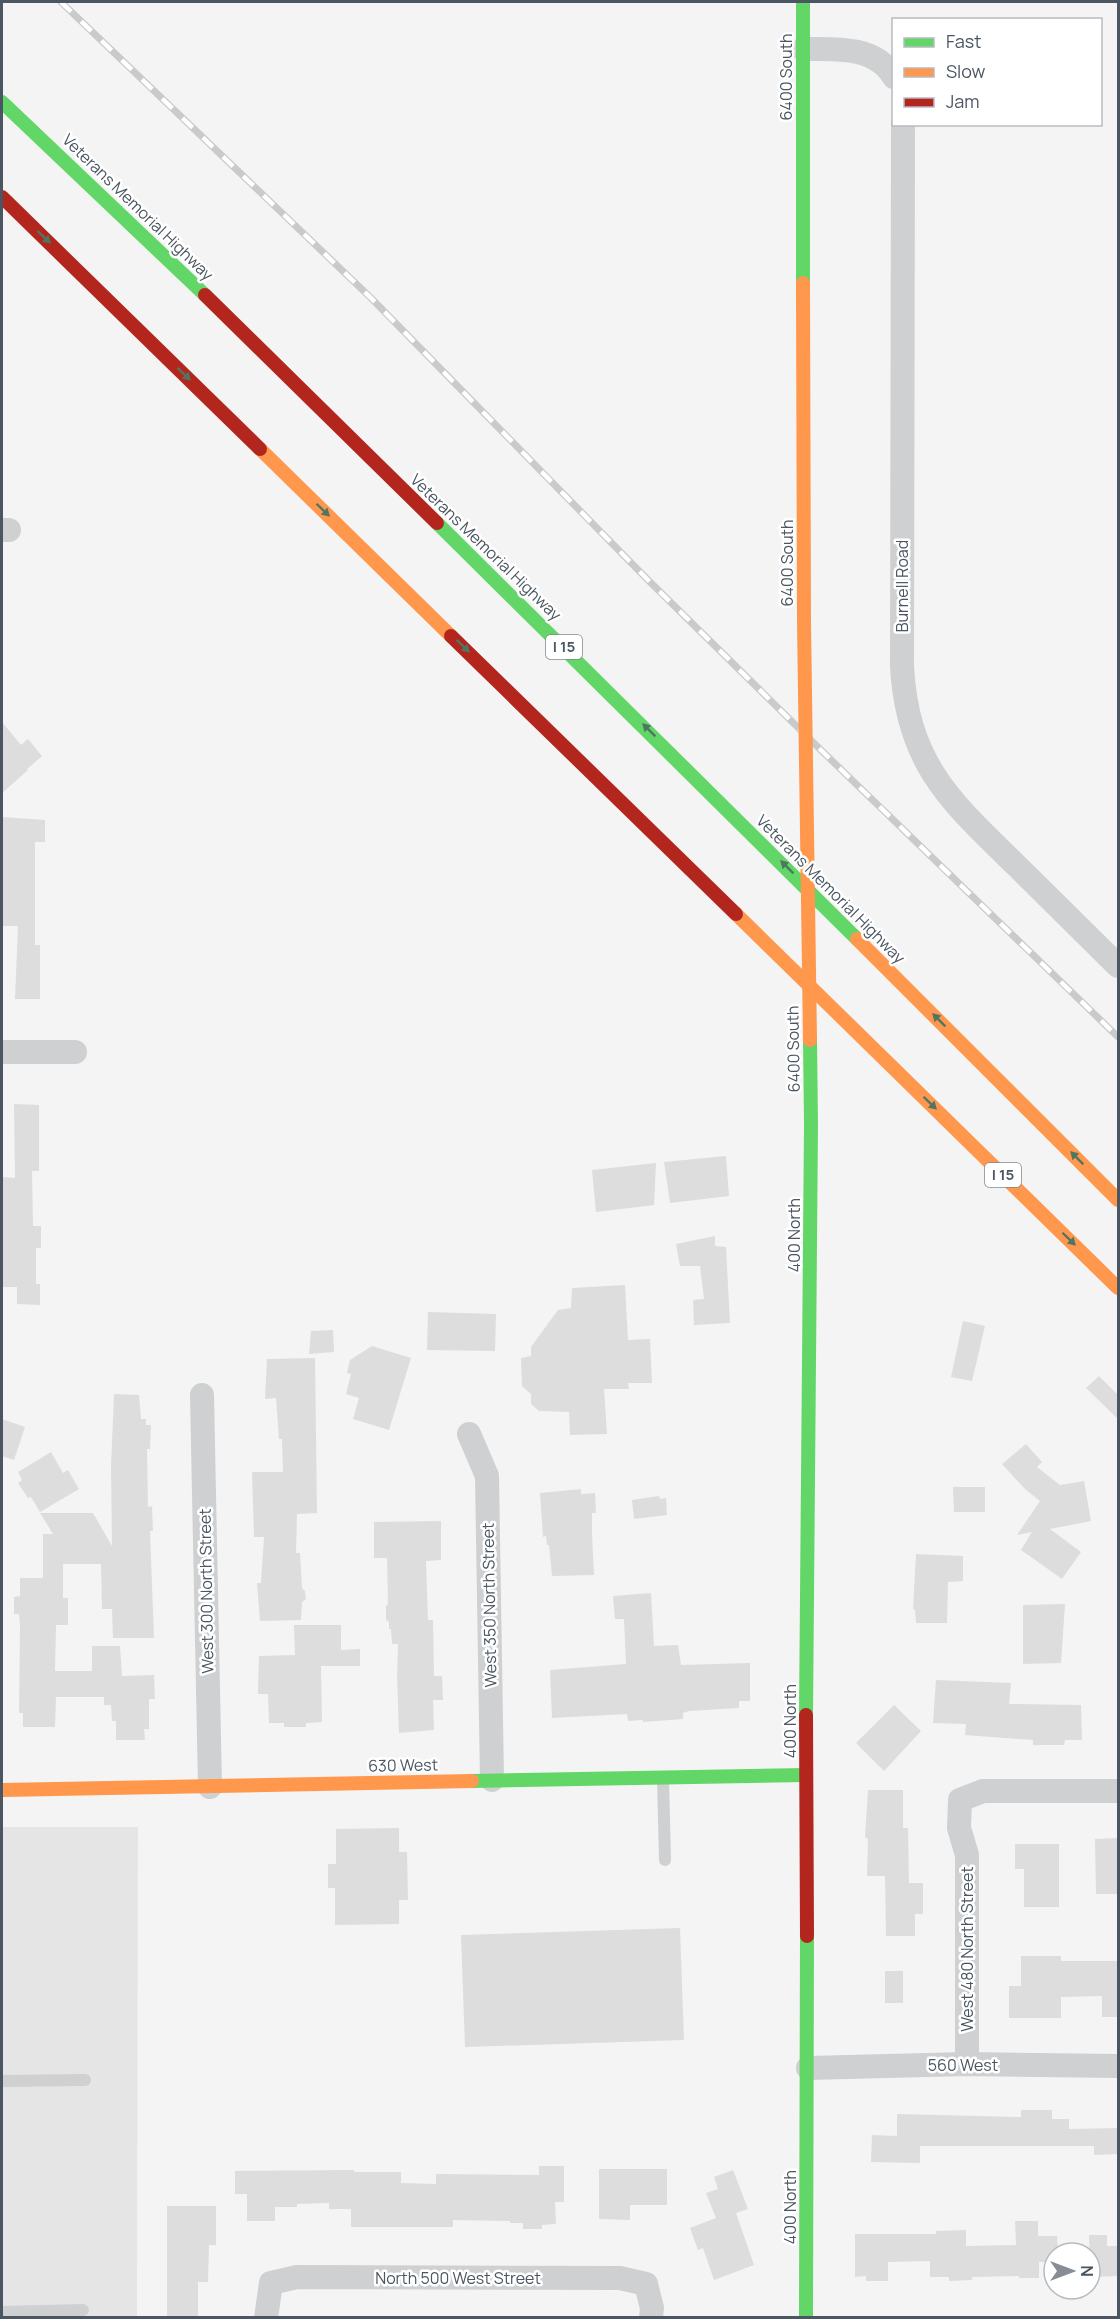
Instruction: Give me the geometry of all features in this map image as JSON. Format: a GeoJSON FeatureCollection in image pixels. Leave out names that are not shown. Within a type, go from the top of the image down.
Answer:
{"type":"FeatureCollection","features":[{"type":"Feature","properties":{"kind":"main road","name":"6400 South"},"geometry":{"type":"LineString","coordinates":[[803,2],[804,622],[811,1124]]}},
{"type":"Feature","properties":{"kind":"main road","name":"Veterans Memorial Highway"},"geometry":{"type":"LineString","coordinates":[[2,102],[202,292],[616,698],[1119,1200]]}},
{"type":"Feature","properties":{"kind":"main road","name":"I 15"},"geometry":{"type":"LineString","coordinates":[[2,198],[1119,1288]]}},
{"type":"Feature","properties":{"kind":"main road","name":"400 North"},"geometry":{"type":"LineString","coordinates":[[806,2318],[808,2068],[806,1775],[811,1124]]}},
{"type":"Feature","properties":{"kind":"main road","name":"630 West"},"geometry":{"type":"LineString","coordinates":[[2,1790],[806,1775]]}},
{"type":"Feature","properties":{"kind":"street"},"geometry":{"type":"LineString","coordinates":[[802,49],[854,51],[882,63],[892,75]]}},
{"type":"Feature","properties":{"kind":"street","name":"Burnell Road"},"geometry":{"type":"LineString","coordinates":[[903,126],[902,666],[907,715],[928,766],[957,808],[1119,966]]}},
{"type":"Feature","properties":{"kind":"street"},"geometry":{"type":"LineString","coordinates":[[2,1052],[75,1052]]}},
{"type":"Feature","properties":{"kind":"street","name":"West 300 North Street"},"geometry":{"type":"LineString","coordinates":[[202,1395],[210,1787]]}},
{"type":"Feature","properties":{"kind":"street","name":"West 350 North Street"},"geometry":{"type":"LineString","coordinates":[[469,1434],[487,1476],[492,1780]]}},
{"type":"Feature","properties":{"kind":"street","name":"West 480 North Street"},"geometry":{"type":"LineString","coordinates":[[967,2064],[967,1855],[959,1828],[960,1800],[982,1791],[1119,1791]]}},
{"type":"Feature","properties":{"kind":"street","name":"560 West"},"geometry":{"type":"LineString","coordinates":[[808,2068],[967,2064],[1119,2066]]}},
{"type":"Feature","properties":{"kind":"street","name":"North 500 West Street"},"geometry":{"type":"LineString","coordinates":[[266,2318],[271,2283],[297,2277],[309,2277],[620,2278],[646,2284],[652,2308],[651,2318]]}},
{"type":"Feature","properties":{"kind":"lane"},"geometry":{"type":"LineString","coordinates":[[663,1777],[665,1860]]}},
{"type":"Feature","properties":{"kind":"lane"},"geometry":{"type":"LineString","coordinates":[[2,2080],[85,2080]]}},
{"type":"Feature","properties":{"kind":"lane"},"geometry":{"type":"LineString","coordinates":[[2,2312],[83,2310]]}},
{"type":"Feature","properties":{"kind":"shaded area"},"geometry":{"type":"Polygon","coordinates":[[[2,1827],[138,1827],[137,2317],[2,2318],[2,1827]]]}},
{"type":"Feature","properties":{"kind":"building"},"geometry":{"type":"Polygon","coordinates":[[[2,722],[21,745],[28,739],[42,756],[2,793],[2,722]]]}},
{"type":"Feature","properties":{"kind":"building"},"geometry":{"type":"Polygon","coordinates":[[[2,817],[45,820],[45,842],[35,842],[35,945],[40,945],[40,999],[15,999],[18,926],[2,926],[2,817]]]}},
{"type":"Feature","properties":{"kind":"building"},"geometry":{"type":"Polygon","coordinates":[[[14,1104],[39,1105],[39,1171],[32,1171],[33,1226],[41,1226],[41,1248],[36,1248],[36,1284],[40,1284],[40,1305],[17,1304],[17,1287],[2,1287],[2,1177],[15,1178],[14,1104]]]}},
{"type":"Feature","properties":{"kind":"building"},"geometry":{"type":"Polygon","coordinates":[[[726,1156],[729,1196],[670,1203],[664,1162],[726,1156]]]}},
{"type":"Feature","properties":{"kind":"building"},"geometry":{"type":"Polygon","coordinates":[[[656,1163],[654,1205],[596,1212],[592,1170],[656,1163]]]}},
{"type":"Feature","properties":{"kind":"building"},"geometry":{"type":"Polygon","coordinates":[[[715,1236],[715,1246],[726,1247],[730,1323],[694,1325],[693,1300],[704,1299],[700,1266],[680,1266],[676,1244],[715,1236]]]}},
{"type":"Feature","properties":{"kind":"building"},"geometry":{"type":"Polygon","coordinates":[[[625,1285],[628,1340],[650,1339],[652,1383],[628,1383],[629,1389],[604,1389],[607,1434],[570,1435],[569,1412],[539,1411],[531,1404],[531,1394],[522,1386],[521,1358],[531,1356],[531,1347],[558,1310],[571,1308],[572,1288],[625,1285]]]}},
{"type":"Feature","properties":{"kind":"building"},"geometry":{"type":"Polygon","coordinates":[[[428,1312],[496,1314],[495,1351],[427,1350],[428,1312]]]}},
{"type":"Feature","properties":{"kind":"building"},"geometry":{"type":"Polygon","coordinates":[[[963,1321],[985,1326],[972,1381],[951,1377],[963,1321]]]}},
{"type":"Feature","properties":{"kind":"building"},"geometry":{"type":"Polygon","coordinates":[[[333,1330],[334,1352],[309,1354],[311,1331],[333,1330]]]}},
{"type":"Feature","properties":{"kind":"building"},"geometry":{"type":"Polygon","coordinates":[[[372,1346],[411,1358],[389,1430],[353,1419],[359,1398],[346,1394],[351,1374],[347,1373],[350,1360],[372,1346]]]}},
{"type":"Feature","properties":{"kind":"building"},"geometry":{"type":"Polygon","coordinates":[[[315,1358],[317,1513],[297,1514],[296,1553],[300,1553],[302,1588],[306,1599],[302,1602],[301,1620],[260,1621],[257,1583],[261,1583],[264,1537],[254,1537],[252,1472],[283,1472],[282,1439],[279,1439],[276,1398],[265,1399],[267,1359],[315,1358]]]}},
{"type":"Feature","properties":{"kind":"building"},"geometry":{"type":"Polygon","coordinates":[[[1099,1376],[1119,1396],[1119,1420],[1086,1388],[1099,1376]]]}},
{"type":"Feature","properties":{"kind":"building"},"geometry":{"type":"Polygon","coordinates":[[[114,1394],[139,1395],[141,1419],[146,1419],[146,1425],[151,1425],[150,1449],[147,1449],[148,1507],[152,1506],[153,1531],[150,1531],[154,1638],[113,1638],[112,1609],[102,1609],[101,1564],[63,1564],[63,1598],[68,1598],[68,1625],[56,1625],[55,1671],[92,1671],[92,1646],[120,1646],[122,1676],[154,1675],[155,1699],[149,1699],[149,1729],[144,1729],[145,1740],[116,1740],[116,1721],[112,1721],[111,1705],[104,1705],[104,1697],[56,1697],[55,1727],[23,1727],[23,1713],[19,1713],[20,1625],[19,1614],[14,1614],[14,1597],[20,1596],[20,1578],[43,1578],[43,1534],[53,1534],[40,1513],[93,1513],[112,1546],[111,1466],[114,1394]]]}},
{"type":"Feature","properties":{"kind":"building"},"geometry":{"type":"Polygon","coordinates":[[[2,1419],[25,1427],[14,1460],[2,1456],[2,1419]]]}},
{"type":"Feature","properties":{"kind":"building"},"geometry":{"type":"Polygon","coordinates":[[[1026,1444],[1042,1462],[1037,1467],[1060,1485],[1084,1481],[1091,1521],[1050,1529],[1081,1552],[1062,1579],[1021,1550],[1032,1532],[1017,1535],[1040,1501],[1025,1489],[1002,1464],[1026,1444]]]}},
{"type":"Feature","properties":{"kind":"building"},"geometry":{"type":"Polygon","coordinates":[[[51,1452],[63,1473],[68,1470],[79,1489],[40,1512],[31,1497],[28,1498],[18,1483],[22,1480],[18,1472],[51,1452]]]}},
{"type":"Feature","properties":{"kind":"building"},"geometry":{"type":"Polygon","coordinates":[[[953,1487],[985,1487],[985,1512],[954,1512],[953,1487]]]}},
{"type":"Feature","properties":{"kind":"building"},"geometry":{"type":"Polygon","coordinates":[[[581,1489],[581,1494],[595,1493],[596,1513],[592,1513],[594,1575],[552,1576],[549,1545],[547,1545],[546,1536],[543,1537],[540,1493],[581,1489]]]}},
{"type":"Feature","properties":{"kind":"building"},"geometry":{"type":"Polygon","coordinates":[[[659,1496],[660,1499],[666,1498],[667,1515],[634,1519],[632,1500],[659,1496]]]}},
{"type":"Feature","properties":{"kind":"building"},"geometry":{"type":"Polygon","coordinates":[[[441,1521],[441,1560],[426,1561],[428,1620],[433,1620],[434,1676],[442,1676],[443,1700],[433,1700],[434,1730],[399,1733],[398,1644],[392,1644],[391,1629],[386,1620],[387,1558],[374,1558],[374,1522],[441,1521]]]}},
{"type":"Feature","properties":{"kind":"building"},"geometry":{"type":"Polygon","coordinates":[[[916,1554],[963,1556],[963,1581],[948,1582],[947,1623],[916,1623],[915,1609],[913,1610],[916,1554]]]}},
{"type":"Feature","properties":{"kind":"building"},"geometry":{"type":"Polygon","coordinates":[[[651,1593],[654,1646],[678,1645],[681,1665],[750,1663],[750,1701],[739,1701],[739,1708],[689,1711],[683,1713],[683,1719],[628,1721],[627,1714],[552,1718],[550,1670],[626,1664],[624,1619],[615,1619],[613,1596],[651,1593]]]}},
{"type":"Feature","properties":{"kind":"building"},"geometry":{"type":"Polygon","coordinates":[[[1065,1604],[1061,1663],[1023,1664],[1023,1605],[1065,1604]]]}},
{"type":"Feature","properties":{"kind":"building"},"geometry":{"type":"Polygon","coordinates":[[[294,1625],[341,1625],[341,1650],[360,1649],[360,1666],[321,1666],[322,1722],[306,1723],[306,1727],[284,1727],[284,1723],[269,1723],[268,1694],[258,1694],[259,1656],[295,1655],[294,1625]]]}},
{"type":"Feature","properties":{"kind":"building"},"geometry":{"type":"Polygon","coordinates":[[[936,1680],[1011,1683],[1009,1704],[1081,1705],[1082,1740],[1065,1740],[1064,1745],[1033,1745],[1033,1740],[965,1735],[966,1724],[933,1723],[936,1680]]]}},
{"type":"Feature","properties":{"kind":"building"},"geometry":{"type":"Polygon","coordinates":[[[894,1705],[921,1731],[884,1771],[856,1743],[894,1705]]]}},
{"type":"Feature","properties":{"kind":"building"},"geometry":{"type":"Polygon","coordinates":[[[868,1790],[903,1790],[903,1828],[908,1828],[909,1883],[923,1883],[923,1914],[915,1914],[915,1936],[886,1936],[885,1876],[867,1876],[868,1839],[865,1837],[868,1790]]]}},
{"type":"Feature","properties":{"kind":"building"},"geometry":{"type":"Polygon","coordinates":[[[399,1828],[399,1852],[407,1852],[408,1900],[399,1900],[399,1924],[335,1925],[335,1888],[328,1888],[328,1864],[336,1864],[336,1829],[399,1828]]]}},
{"type":"Feature","properties":{"kind":"building"},"geometry":{"type":"Polygon","coordinates":[[[1119,1838],[1119,1894],[1096,1894],[1095,1839],[1119,1838]]]}},
{"type":"Feature","properties":{"kind":"building"},"geometry":{"type":"Polygon","coordinates":[[[1015,1844],[1059,1844],[1059,1907],[1024,1907],[1024,1869],[1015,1869],[1015,1844]]]}},
{"type":"Feature","properties":{"kind":"building"},"geometry":{"type":"Polygon","coordinates":[[[680,1928],[684,2040],[465,2047],[461,1935],[680,1928]]]}},
{"type":"Feature","properties":{"kind":"building"},"geometry":{"type":"Polygon","coordinates":[[[1021,1956],[1061,1956],[1061,1961],[1119,1961],[1119,2017],[1102,2017],[1102,1996],[1061,1997],[1061,2018],[1009,2018],[1009,1986],[1021,1986],[1021,1956]]]}},
{"type":"Feature","properties":{"kind":"building"},"geometry":{"type":"Polygon","coordinates":[[[885,1971],[903,1971],[903,2003],[885,2003],[885,1971]]]}},
{"type":"Feature","properties":{"kind":"building"},"geometry":{"type":"Polygon","coordinates":[[[1021,2110],[1052,2110],[1052,2119],[1069,2119],[1069,2129],[1119,2128],[1119,2154],[1094,2155],[1094,2146],[920,2146],[920,2163],[871,2162],[872,2135],[897,2136],[897,2114],[1021,2117],[1021,2110]]]}},
{"type":"Feature","properties":{"kind":"building"},"geometry":{"type":"Polygon","coordinates":[[[539,2166],[564,2166],[564,2202],[555,2202],[556,2224],[542,2225],[542,2229],[523,2229],[523,2223],[510,2223],[510,2221],[453,2220],[453,2227],[351,2227],[351,2209],[329,2209],[329,2203],[275,2207],[275,2221],[247,2221],[247,2194],[235,2194],[235,2171],[401,2172],[401,2183],[436,2184],[436,2174],[539,2175],[539,2166]]]}},
{"type":"Feature","properties":{"kind":"building"},"geometry":{"type":"Polygon","coordinates":[[[599,2169],[667,2169],[667,2205],[630,2205],[630,2220],[599,2219],[599,2169]]]}},
{"type":"Feature","properties":{"kind":"building"},"geometry":{"type":"Polygon","coordinates":[[[733,2170],[748,2209],[736,2213],[754,2265],[714,2280],[703,2248],[698,2250],[690,2228],[716,2218],[706,2193],[718,2189],[714,2177],[733,2170]]]}},
{"type":"Feature","properties":{"kind":"building"},"geometry":{"type":"Polygon","coordinates":[[[167,2206],[216,2206],[216,2245],[209,2245],[208,2282],[198,2282],[198,2318],[167,2318],[167,2206]]]}},
{"type":"Feature","properties":{"kind":"building"},"geometry":{"type":"Polygon","coordinates":[[[1015,2221],[1038,2221],[1038,2236],[1057,2236],[1057,2241],[1042,2241],[1039,2278],[972,2277],[972,2280],[949,2281],[949,2277],[930,2277],[930,2261],[888,2262],[888,2281],[866,2281],[866,2276],[855,2277],[855,2234],[936,2234],[936,2231],[966,2230],[966,2246],[1016,2245],[1015,2221]]]}},
{"type":"Feature","properties":{"kind":"building"},"geometry":{"type":"Polygon","coordinates":[[[1089,2235],[1107,2235],[1107,2246],[1119,2246],[1119,2276],[1102,2277],[1102,2241],[1089,2241],[1089,2235]]]}},
{"type":"Feature","properties":{"kind":"railway"},"geometry":{"type":"LineString","coordinates":[[61,2],[370,297],[648,580],[1118,1037]]}},
{"type":"Feature","properties":{"kind":"traffic: fast"},"geometry":{"type":"LineString","coordinates":[[803,2],[803,283]]}},
{"type":"Feature","properties":{"kind":"traffic: fast"},"geometry":{"type":"LineString","coordinates":[[2,102],[205,295]]}},
{"type":"Feature","properties":{"kind":"traffic: fast"},"geometry":{"type":"LineString","coordinates":[[437,523],[857,939]]}},
{"type":"Feature","properties":{"kind":"traffic: fast"},"geometry":{"type":"LineString","coordinates":[[810,1040],[811,1124]]}},
{"type":"Feature","properties":{"kind":"traffic: fast"},"geometry":{"type":"LineString","coordinates":[[806,1715],[811,1124]]}},
{"type":"Feature","properties":{"kind":"traffic: fast"},"geometry":{"type":"LineString","coordinates":[[472,1781],[806,1775]]}},
{"type":"Feature","properties":{"kind":"traffic: fast"},"geometry":{"type":"LineString","coordinates":[[806,2318],[807,1936]]}},
{"type":"Feature","properties":{"kind":"traffic: slow"},"geometry":{"type":"LineString","coordinates":[[803,283],[804,622]]}},
{"type":"Feature","properties":{"kind":"traffic: slow"},"geometry":{"type":"LineString","coordinates":[[260,449],[451,636]]}},
{"type":"Feature","properties":{"kind":"traffic: slow"},"geometry":{"type":"LineString","coordinates":[[804,622],[810,1040]]}},
{"type":"Feature","properties":{"kind":"traffic: slow"},"geometry":{"type":"LineString","coordinates":[[736,914],[1118,1288]]}},
{"type":"Feature","properties":{"kind":"traffic: slow"},"geometry":{"type":"LineString","coordinates":[[857,939],[1118,1200]]}},
{"type":"Feature","properties":{"kind":"traffic: slow"},"geometry":{"type":"LineString","coordinates":[[2,1790],[472,1781]]}},
{"type":"Feature","properties":{"kind":"traffic: jam"},"geometry":{"type":"LineString","coordinates":[[2,197],[260,449]]}},
{"type":"Feature","properties":{"kind":"traffic: jam"},"geometry":{"type":"LineString","coordinates":[[205,295],[437,523]]}},
{"type":"Feature","properties":{"kind":"traffic: jam"},"geometry":{"type":"LineString","coordinates":[[451,636],[736,914]]}},
{"type":"Feature","properties":{"kind":"traffic: jam"},"geometry":{"type":"LineString","coordinates":[[806,1715],[807,1936]]}}]}
